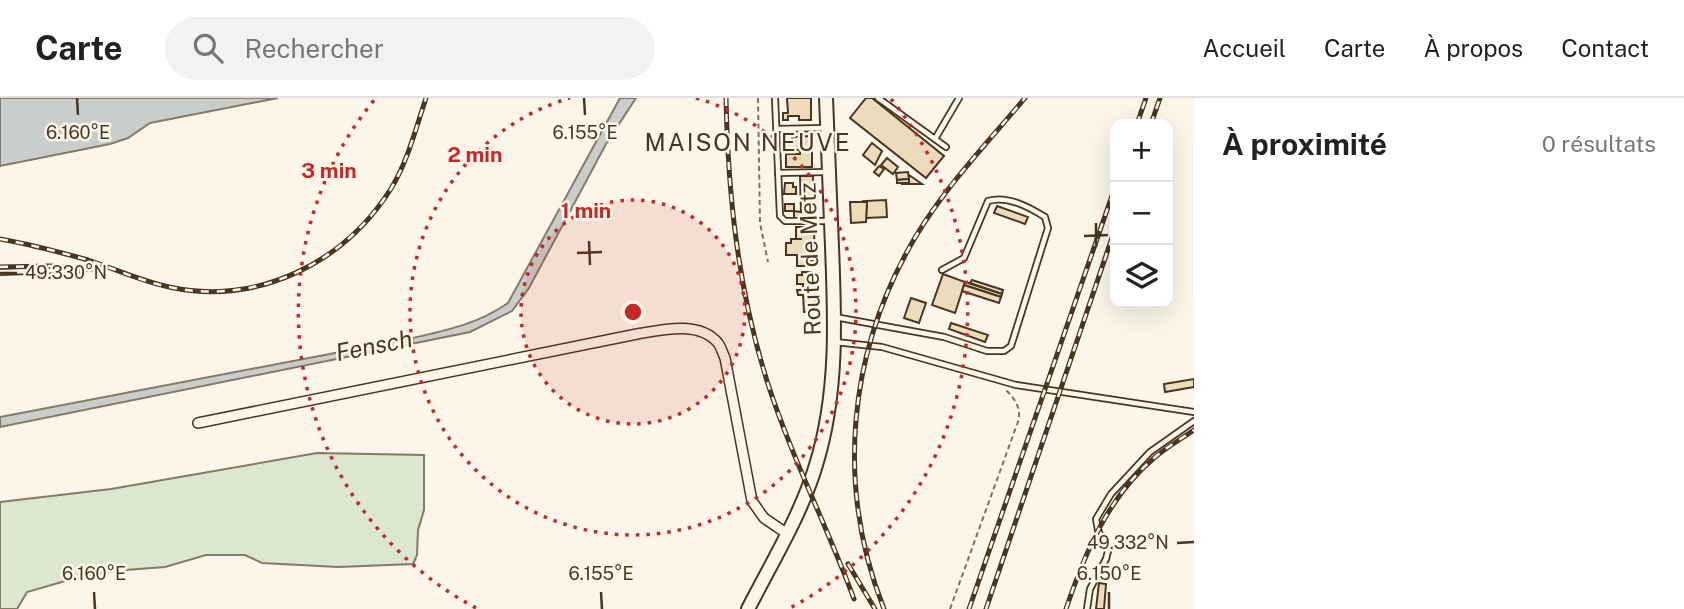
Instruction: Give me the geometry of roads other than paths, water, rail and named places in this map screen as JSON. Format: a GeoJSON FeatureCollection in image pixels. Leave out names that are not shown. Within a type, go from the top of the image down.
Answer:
{"type":"FeatureCollection","features":[{"type":"Feature","properties":{"kind":"main road","name":"Route de Metz"},"geometry":{"type":"LineString","coordinates":[[748,609],[816,466],[827,421],[835,317],[826,98]]}},
{"type":"Feature","properties":{"kind":"street"},"geometry":{"type":"LineString","coordinates":[[198,423],[637,334],[689,328],[704,332],[718,343],[722,351],[752,500],[764,518],[786,533]]}},
{"type":"Feature","properties":{"kind":"lane"},"geometry":{"type":"LineString","coordinates":[[775,98],[781,219],[831,221]]}},
{"type":"Feature","properties":{"kind":"lane"},"geometry":{"type":"LineString","coordinates":[[878,98],[946,147]]}},
{"type":"Feature","properties":{"kind":"lane"},"geometry":{"type":"LineString","coordinates":[[935,139],[959,98]]}},
{"type":"Feature","properties":{"kind":"lane"},"geometry":{"type":"LineString","coordinates":[[777,129],[827,128]]}},
{"type":"Feature","properties":{"kind":"lane"},"geometry":{"type":"LineString","coordinates":[[778,173],[829,172]]}},
{"type":"Feature","properties":{"kind":"lane"},"geometry":{"type":"LineString","coordinates":[[835,317],[944,337],[987,351],[1004,351],[1011,346],[1028,294],[1048,228],[1045,217],[1028,206],[997,198],[988,201],[964,258],[942,270]]}},
{"type":"Feature","properties":{"kind":"lane"},"geometry":{"type":"LineString","coordinates":[[0,272],[84,269]]}},
{"type":"Feature","properties":{"kind":"lane"},"geometry":{"type":"LineString","coordinates":[[834,342],[882,348],[1016,385],[1194,412]]}},
{"type":"Feature","properties":{"kind":"lane"},"geometry":{"type":"LineString","coordinates":[[1087,609],[1090,589],[1108,551],[1096,519],[1111,494],[1150,453],[1194,421]]}},
{"type":"Feature","properties":{"kind":"water"},"geometry":{"type":"Polygon","coordinates":[[[0,98],[278,98],[150,123],[128,138],[110,144],[0,166],[0,98]]]}},
{"type":"Feature","properties":{"kind":"water","name":"Fensch"},"geometry":{"type":"Polygon","coordinates":[[[620,98],[636,98],[606,144],[529,288],[512,311],[470,332],[0,427],[0,417],[413,338],[462,325],[497,310],[508,303],[620,98]]]}},
{"type":"Feature","properties":{"kind":"railway"},"geometry":{"type":"LineString","coordinates":[[0,239],[88,260],[169,287],[202,291],[235,290],[266,284],[296,273],[324,257],[350,237],[373,214],[403,166],[426,98]]}},
{"type":"Feature","properties":{"kind":"railway"},"geometry":{"type":"LineString","coordinates":[[726,98],[736,241],[757,346],[787,436],[854,599]]}},
{"type":"Feature","properties":{"kind":"railway"},"geometry":{"type":"LineString","coordinates":[[884,609],[869,562],[859,514],[855,467],[856,419],[863,371],[875,325],[893,280],[916,236],[940,200],[1025,98]]}},
{"type":"Feature","properties":{"kind":"railway"},"geometry":{"type":"LineString","coordinates":[[1139,119],[1146,98]]}},
{"type":"Feature","properties":{"kind":"railway"},"geometry":{"type":"LineString","coordinates":[[1153,119],[1160,98]]}},
{"type":"Feature","properties":{"kind":"railway"},"geometry":{"type":"LineString","coordinates":[[969,609],[1110,201]]}},
{"type":"Feature","properties":{"kind":"railway"},"geometry":{"type":"LineString","coordinates":[[986,609],[1110,244]]}},
{"type":"Feature","properties":{"kind":"railway"},"geometry":{"type":"LineString","coordinates":[[0,267],[92,269]]}},
{"type":"Feature","properties":{"kind":"railway"},"geometry":{"type":"LineString","coordinates":[[1066,609],[1081,567],[1111,508],[1138,473],[1154,458],[1194,430]]}},
{"type":"Feature","properties":{"kind":"railway"},"geometry":{"type":"LineString","coordinates":[[848,564],[875,609]]}},
{"type":"Feature","properties":{"kind":"district","name":"MAISON NEUVE"},"geometry":{"type":"Point","coordinates":[748,143]}}]}
